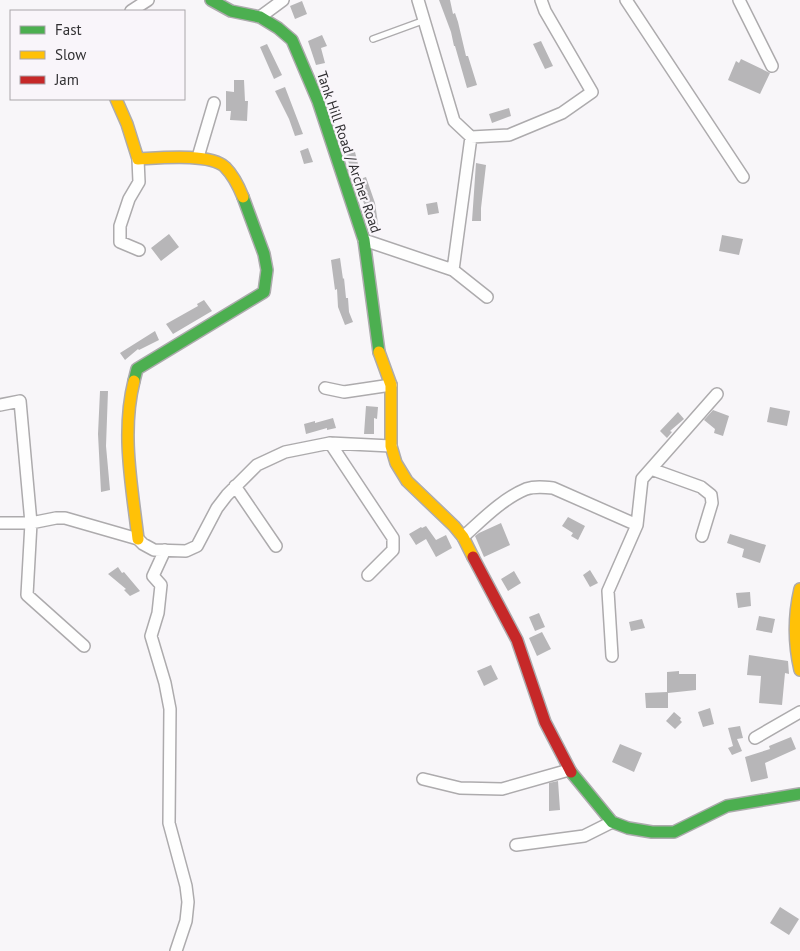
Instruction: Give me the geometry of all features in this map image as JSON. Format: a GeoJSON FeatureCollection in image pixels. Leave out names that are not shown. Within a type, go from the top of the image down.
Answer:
{"type":"FeatureCollection","features":[{"type":"Feature","properties":{"kind":"street"},"geometry":{"type":"LineString","coordinates":[[132,10],[148,0]]}},
{"type":"Feature","properties":{"kind":"street","name":"Tank Hill Road / Archer Road"},"geometry":{"type":"LineString","coordinates":[[211,0],[231,12],[260,16],[292,40],[318,101],[364,240],[378,347],[391,385],[391,446],[396,463],[406,481],[454,526],[463,537],[516,640],[545,722],[569,770],[612,822]]}},
{"type":"Feature","properties":{"kind":"street"},"geometry":{"type":"LineString","coordinates":[[260,16],[283,0]]}},
{"type":"Feature","properties":{"kind":"street"},"geometry":{"type":"LineString","coordinates":[[418,0],[454,120],[471,137],[509,135],[562,113],[592,92],[544,11],[542,0]]}},
{"type":"Feature","properties":{"kind":"street"},"geometry":{"type":"LineString","coordinates":[[626,0],[743,177]]}},
{"type":"Feature","properties":{"kind":"street"},"geometry":{"type":"LineString","coordinates":[[739,0],[772,66]]}},
{"type":"Feature","properties":{"kind":"street"},"geometry":{"type":"LineString","coordinates":[[116,100],[127,124],[138,159],[140,182],[129,199],[120,226],[120,242],[140,250]]}},
{"type":"Feature","properties":{"kind":"street"},"geometry":{"type":"LineString","coordinates":[[198,157],[214,103]]}},
{"type":"Feature","properties":{"kind":"street"},"geometry":{"type":"LineString","coordinates":[[453,270],[471,137]]}},
{"type":"Feature","properties":{"kind":"street"},"geometry":{"type":"LineString","coordinates":[[138,159],[198,157],[224,166],[243,196],[268,270],[264,292],[137,369],[130,401],[127,437],[138,540]]}},
{"type":"Feature","properties":{"kind":"street"},"geometry":{"type":"LineString","coordinates":[[364,240],[453,270],[487,297]]}},
{"type":"Feature","properties":{"kind":"street"},"geometry":{"type":"LineString","coordinates":[[325,388],[344,392],[391,385]]}},
{"type":"Feature","properties":{"kind":"street"},"geometry":{"type":"LineString","coordinates":[[612,656],[608,591],[638,525],[642,479],[717,394]]}},
{"type":"Feature","properties":{"kind":"street"},"geometry":{"type":"LineString","coordinates":[[0,405],[20,401],[31,523],[27,595],[84,646]]}},
{"type":"Feature","properties":{"kind":"street"},"geometry":{"type":"LineString","coordinates":[[0,523],[31,523],[65,518],[138,540],[154,550],[186,551],[197,546],[217,508],[235,486],[257,465],[285,452],[330,443],[391,446]]}},
{"type":"Feature","properties":{"kind":"street"},"geometry":{"type":"LineString","coordinates":[[330,443],[393,538],[393,550],[368,575]]}},
{"type":"Feature","properties":{"kind":"street"},"geometry":{"type":"LineString","coordinates":[[650,469],[700,488],[711,495],[712,502],[702,536]]}},
{"type":"Feature","properties":{"kind":"street"},"geometry":{"type":"LineString","coordinates":[[235,486],[276,546]]}},
{"type":"Feature","properties":{"kind":"street"},"geometry":{"type":"LineString","coordinates":[[463,537],[510,498],[528,488],[542,486],[553,488],[638,525]]}},
{"type":"Feature","properties":{"kind":"street"},"geometry":{"type":"LineString","coordinates":[[165,550],[153,576],[161,585],[158,613],[151,636],[165,683],[170,709],[169,823],[186,886],[188,902],[186,920],[176,951]]}},
{"type":"Feature","properties":{"kind":"street"},"geometry":{"type":"LineString","coordinates":[[799,667],[796,620],[800,589]]}},
{"type":"Feature","properties":{"kind":"street"},"geometry":{"type":"LineString","coordinates":[[754,738],[800,712]]}},
{"type":"Feature","properties":{"kind":"street"},"geometry":{"type":"LineString","coordinates":[[423,779],[460,788],[502,789],[569,770]]}},
{"type":"Feature","properties":{"kind":"street"},"geometry":{"type":"LineString","coordinates":[[516,846],[584,836],[612,822],[628,828],[652,832],[674,832],[727,806],[800,794]]}},
{"type":"Feature","properties":{"kind":"lane"},"geometry":{"type":"LineString","coordinates":[[373,39],[425,20]]}},
{"type":"Feature","properties":{"kind":"building"},"geometry":{"type":"Polygon","coordinates":[[[439,0],[450,0],[453,14],[455,13],[458,22],[466,56],[468,56],[477,85],[467,88],[451,32],[439,0]]]}},
{"type":"Feature","properties":{"kind":"building"},"geometry":{"type":"Polygon","coordinates":[[[302,1],[307,14],[295,19],[290,6],[302,1]]]}},
{"type":"Feature","properties":{"kind":"building"},"geometry":{"type":"Polygon","coordinates":[[[322,35],[327,46],[321,48],[325,63],[316,65],[308,41],[322,35]]]}},
{"type":"Feature","properties":{"kind":"building"},"geometry":{"type":"Polygon","coordinates":[[[541,41],[553,66],[545,69],[533,44],[541,41]]]}},
{"type":"Feature","properties":{"kind":"building"},"geometry":{"type":"Polygon","coordinates":[[[267,44],[282,75],[274,79],[260,47],[267,44]]]}},
{"type":"Feature","properties":{"kind":"building"},"geometry":{"type":"Polygon","coordinates":[[[741,59],[770,73],[760,94],[728,80],[736,61],[739,63],[741,59]]]}},
{"type":"Feature","properties":{"kind":"building"},"geometry":{"type":"Polygon","coordinates":[[[234,80],[244,80],[245,101],[248,101],[247,121],[230,120],[231,111],[226,111],[226,91],[234,92],[234,80]]]}},
{"type":"Feature","properties":{"kind":"building"},"geometry":{"type":"Polygon","coordinates":[[[285,87],[303,134],[295,136],[275,91],[285,87]]]}},
{"type":"Feature","properties":{"kind":"building"},"geometry":{"type":"Polygon","coordinates":[[[509,108],[511,116],[492,123],[489,114],[509,108]]]}},
{"type":"Feature","properties":{"kind":"building"},"geometry":{"type":"Polygon","coordinates":[[[308,148],[313,162],[304,164],[300,151],[308,148]]]}},
{"type":"Feature","properties":{"kind":"building"},"geometry":{"type":"Polygon","coordinates":[[[355,152],[359,168],[351,170],[346,154],[355,152]]]}},
{"type":"Feature","properties":{"kind":"building"},"geometry":{"type":"Polygon","coordinates":[[[476,163],[486,165],[481,221],[472,221],[476,163]]]}},
{"type":"Feature","properties":{"kind":"building"},"geometry":{"type":"Polygon","coordinates":[[[366,177],[375,203],[379,230],[371,231],[367,216],[371,214],[367,214],[357,180],[366,177]]]}},
{"type":"Feature","properties":{"kind":"building"},"geometry":{"type":"Polygon","coordinates":[[[437,202],[439,213],[428,215],[426,204],[437,202]]]}},
{"type":"Feature","properties":{"kind":"building"},"geometry":{"type":"Polygon","coordinates":[[[169,234],[179,247],[161,261],[151,248],[169,234]]]}},
{"type":"Feature","properties":{"kind":"building"},"geometry":{"type":"Polygon","coordinates":[[[722,235],[743,239],[739,255],[719,251],[722,235]]]}},
{"type":"Feature","properties":{"kind":"building"},"geometry":{"type":"Polygon","coordinates":[[[340,258],[346,298],[348,298],[349,312],[353,322],[345,325],[338,307],[337,289],[335,290],[331,260],[340,258]]]}},
{"type":"Feature","properties":{"kind":"building"},"geometry":{"type":"Polygon","coordinates":[[[204,300],[212,311],[173,334],[166,324],[198,306],[197,304],[204,300]]]}},
{"type":"Feature","properties":{"kind":"building"},"geometry":{"type":"Polygon","coordinates":[[[155,331],[159,340],[138,349],[125,360],[120,353],[155,331]]]}},
{"type":"Feature","properties":{"kind":"building"},"geometry":{"type":"Polygon","coordinates":[[[100,391],[108,391],[106,446],[110,490],[101,492],[98,434],[100,391]]]}},
{"type":"Feature","properties":{"kind":"building"},"geometry":{"type":"Polygon","coordinates":[[[366,406],[378,407],[377,419],[374,418],[374,434],[364,434],[366,406]]]}},
{"type":"Feature","properties":{"kind":"building"},"geometry":{"type":"Polygon","coordinates":[[[770,407],[790,411],[787,426],[767,422],[770,407]]]}},
{"type":"Feature","properties":{"kind":"building"},"geometry":{"type":"Polygon","coordinates":[[[713,410],[729,416],[723,436],[714,433],[715,429],[704,420],[713,410]]]}},
{"type":"Feature","properties":{"kind":"building"},"geometry":{"type":"Polygon","coordinates":[[[678,412],[684,419],[670,431],[672,432],[667,438],[660,431],[678,412]]]}},
{"type":"Feature","properties":{"kind":"building"},"geometry":{"type":"Polygon","coordinates":[[[333,418],[336,428],[327,430],[327,428],[306,434],[304,424],[333,418]]]}},
{"type":"Feature","properties":{"kind":"building"},"geometry":{"type":"Polygon","coordinates":[[[568,517],[585,526],[578,540],[571,536],[573,533],[562,526],[568,517]]]}},
{"type":"Feature","properties":{"kind":"building"},"geometry":{"type":"Polygon","coordinates":[[[501,523],[510,545],[484,557],[475,536],[501,523]]]}},
{"type":"Feature","properties":{"kind":"building"},"geometry":{"type":"Polygon","coordinates":[[[426,526],[436,540],[446,535],[452,548],[436,557],[426,539],[416,545],[409,534],[426,526]]]}},
{"type":"Feature","properties":{"kind":"building"},"geometry":{"type":"Polygon","coordinates":[[[730,534],[766,545],[760,563],[742,557],[744,549],[727,543],[730,534]]]}},
{"type":"Feature","properties":{"kind":"building"},"geometry":{"type":"Polygon","coordinates":[[[118,567],[140,591],[130,596],[124,590],[126,589],[108,574],[118,567]]]}},
{"type":"Feature","properties":{"kind":"building"},"geometry":{"type":"Polygon","coordinates":[[[590,570],[598,583],[590,587],[583,575],[590,570]]]}},
{"type":"Feature","properties":{"kind":"building"},"geometry":{"type":"Polygon","coordinates":[[[514,571],[521,583],[508,591],[501,579],[514,571]]]}},
{"type":"Feature","properties":{"kind":"building"},"geometry":{"type":"Polygon","coordinates":[[[750,592],[751,606],[738,608],[736,593],[750,592]]]}},
{"type":"Feature","properties":{"kind":"building"},"geometry":{"type":"Polygon","coordinates":[[[539,613],[545,627],[535,631],[529,617],[539,613]]]}},
{"type":"Feature","properties":{"kind":"building"},"geometry":{"type":"Polygon","coordinates":[[[759,616],[775,619],[772,633],[756,630],[759,616]]]}},
{"type":"Feature","properties":{"kind":"building"},"geometry":{"type":"Polygon","coordinates":[[[642,619],[645,628],[631,631],[629,622],[642,619]]]}},
{"type":"Feature","properties":{"kind":"building"},"geometry":{"type":"Polygon","coordinates":[[[542,632],[551,649],[537,656],[529,638],[542,632]]]}},
{"type":"Feature","properties":{"kind":"building"},"geometry":{"type":"Polygon","coordinates":[[[749,655],[788,661],[789,674],[785,673],[782,705],[759,703],[761,676],[747,675],[749,655]]]}},
{"type":"Feature","properties":{"kind":"building"},"geometry":{"type":"Polygon","coordinates":[[[491,665],[498,679],[484,686],[477,671],[491,665]]]}},
{"type":"Feature","properties":{"kind":"building"},"geometry":{"type":"Polygon","coordinates":[[[679,671],[679,674],[696,674],[696,690],[668,693],[668,708],[646,708],[645,693],[667,692],[667,672],[679,671]]]}},
{"type":"Feature","properties":{"kind":"building"},"geometry":{"type":"Polygon","coordinates":[[[710,708],[714,724],[703,727],[698,712],[710,708]]]}},
{"type":"Feature","properties":{"kind":"building"},"geometry":{"type":"Polygon","coordinates":[[[674,712],[681,718],[682,722],[675,729],[666,721],[674,712]]]}},
{"type":"Feature","properties":{"kind":"building"},"geometry":{"type":"Polygon","coordinates":[[[740,726],[743,738],[737,739],[742,751],[732,755],[728,748],[733,746],[728,728],[740,726]]]}},
{"type":"Feature","properties":{"kind":"building"},"geometry":{"type":"Polygon","coordinates":[[[791,737],[796,749],[765,763],[768,778],[751,782],[745,757],[770,749],[769,746],[791,737]]]}},
{"type":"Feature","properties":{"kind":"building"},"geometry":{"type":"Polygon","coordinates":[[[620,744],[642,753],[634,772],[612,762],[620,744]]]}},
{"type":"Feature","properties":{"kind":"building"},"geometry":{"type":"Polygon","coordinates":[[[558,781],[560,810],[549,811],[549,783],[558,781]]]}},
{"type":"Feature","properties":{"kind":"building"},"geometry":{"type":"Polygon","coordinates":[[[780,907],[799,919],[789,935],[770,923],[780,907]]]}},
{"type":"Feature","properties":{"kind":"traffic: fast"},"geometry":{"type":"LineString","coordinates":[[211,0],[231,11],[260,17],[278,28],[292,40],[318,101],[364,240],[379,352]]}},
{"type":"Feature","properties":{"kind":"traffic: fast"},"geometry":{"type":"LineString","coordinates":[[134,381],[137,369],[264,292],[267,270],[264,254],[243,197]]}},
{"type":"Feature","properties":{"kind":"traffic: fast"},"geometry":{"type":"LineString","coordinates":[[571,772],[612,822],[628,828],[652,832],[674,832],[727,806],[800,794]]}},
{"type":"Feature","properties":{"kind":"traffic: slow"},"geometry":{"type":"LineString","coordinates":[[116,100],[127,124],[138,159],[184,157],[218,163],[231,174],[243,197]]}},
{"type":"Feature","properties":{"kind":"traffic: slow"},"geometry":{"type":"LineString","coordinates":[[379,352],[391,385],[391,446],[396,463],[407,481],[454,526],[463,537],[473,557]]}},
{"type":"Feature","properties":{"kind":"traffic: slow"},"geometry":{"type":"LineString","coordinates":[[134,381],[128,420],[128,440],[138,539]]}},
{"type":"Feature","properties":{"kind":"traffic: slow"},"geometry":{"type":"LineString","coordinates":[[800,589],[796,630],[800,670]]}},
{"type":"Feature","properties":{"kind":"traffic: jam"},"geometry":{"type":"LineString","coordinates":[[473,557],[517,640],[545,722],[571,772]]}}]}
